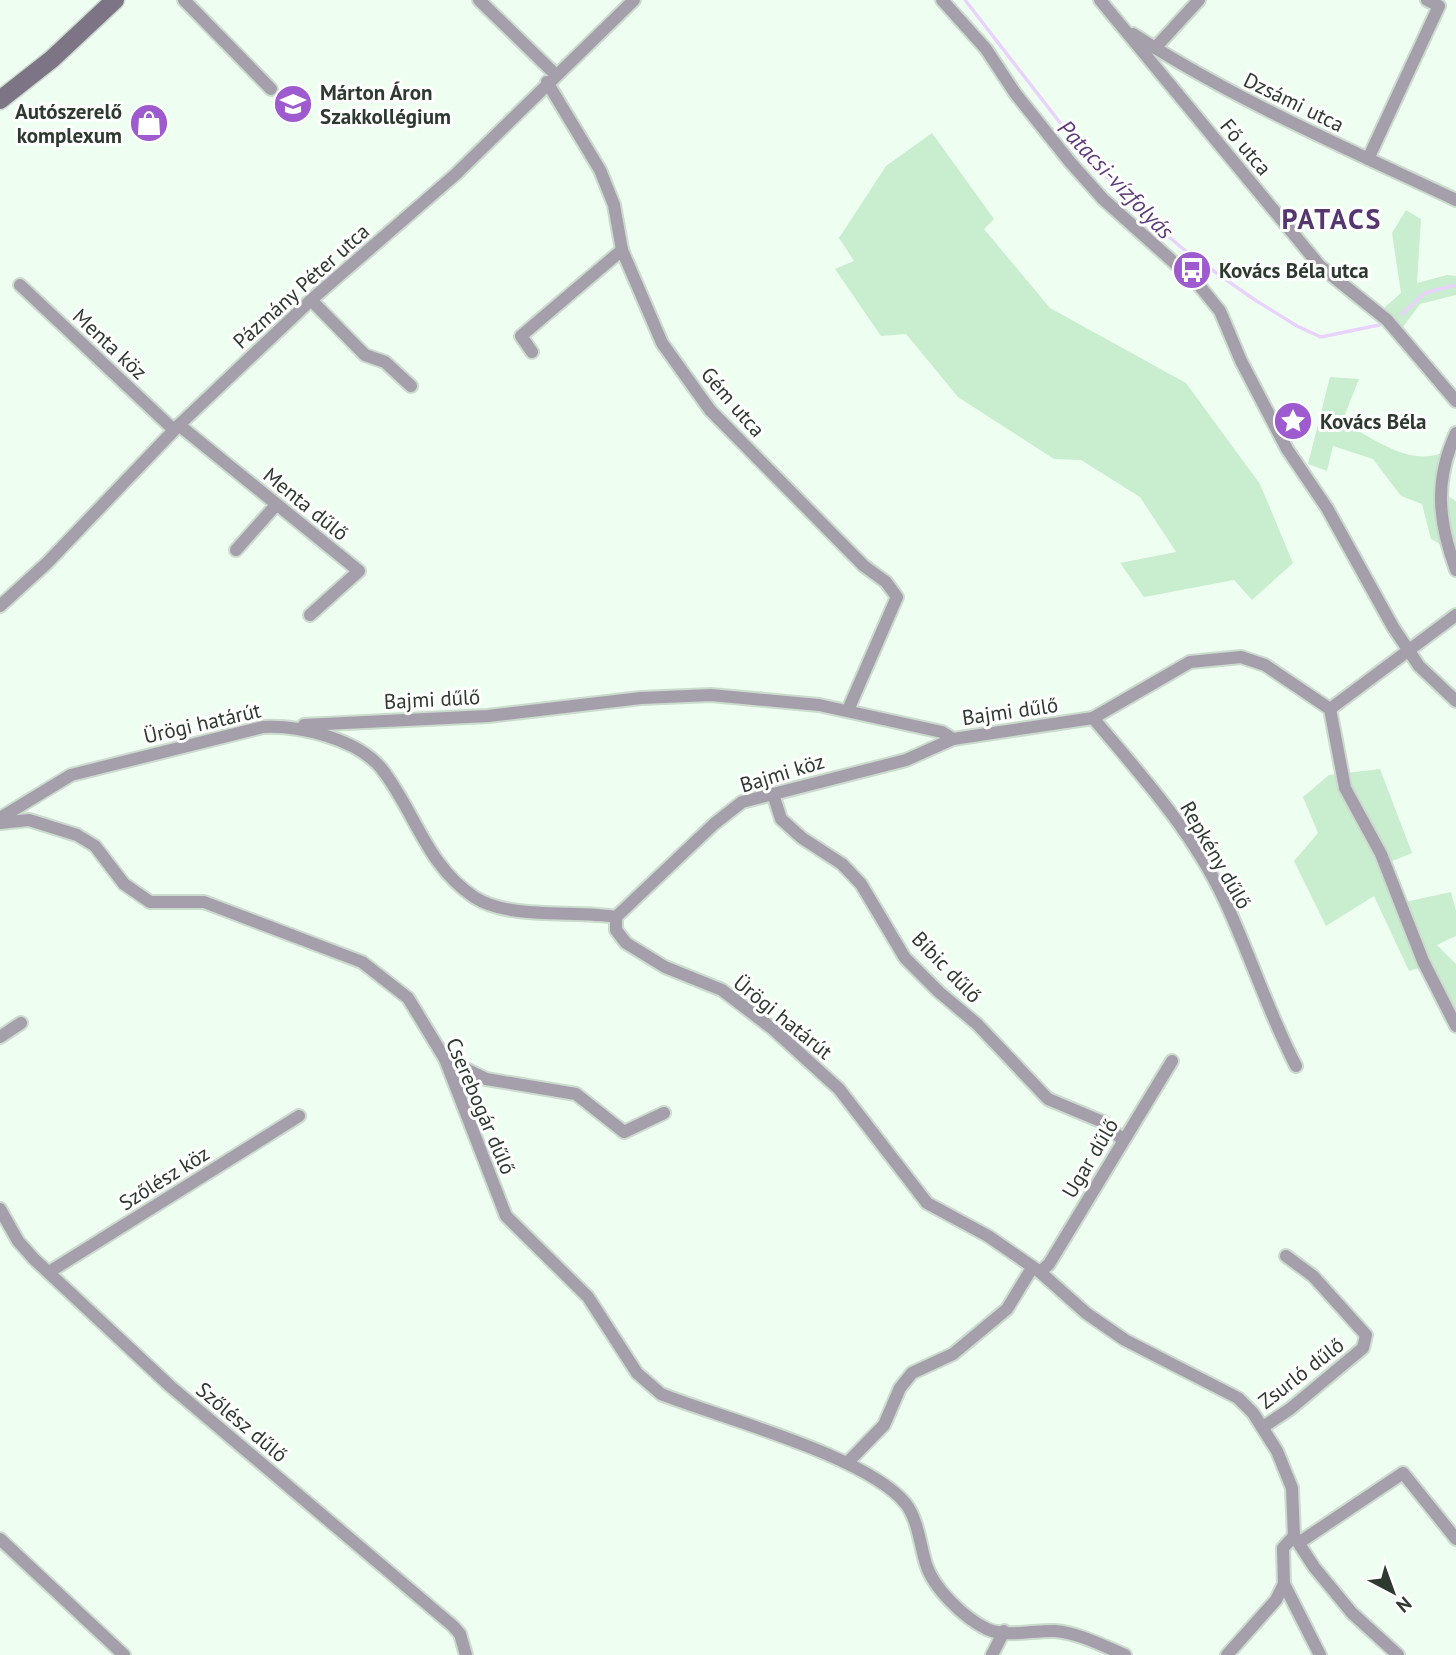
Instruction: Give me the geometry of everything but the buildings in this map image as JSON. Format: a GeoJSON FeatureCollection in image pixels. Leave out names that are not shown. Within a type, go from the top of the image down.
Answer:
{"type":"FeatureCollection","features":[{"type":"Feature","properties":{"kind":"street"},"geometry":{"type":"LineString","coordinates":[[0,100],[52,60],[115,0]]}},
{"type":"Feature","properties":{"kind":"street"},"geometry":{"type":"LineString","coordinates":[[184,0],[271,89]]}},
{"type":"Feature","properties":{"kind":"street","name":"Gém utca"},"geometry":{"type":"LineString","coordinates":[[479,0],[551,78],[600,170],[614,205],[622,250],[662,343],[710,410],[864,566],[886,582],[897,597],[848,710]]}},
{"type":"Feature","properties":{"kind":"street","name":"Pázmány Péter utca"},"geometry":{"type":"LineString","coordinates":[[0,606],[47,563],[176,428],[311,300],[456,174],[551,78],[634,0]]}},
{"type":"Feature","properties":{"kind":"street"},"geometry":{"type":"LineString","coordinates":[[943,0],[986,49],[1014,93],[1070,162],[1103,199],[1198,284],[1220,311],[1241,361],[1287,449],[1326,508],[1408,649],[1419,666],[1456,701]]}},
{"type":"Feature","properties":{"kind":"street","name":"Fő utca"},"geometry":{"type":"LineString","coordinates":[[1100,0],[1320,266],[1387,320],[1456,401]]}},
{"type":"Feature","properties":{"kind":"street"},"geometry":{"type":"LineString","coordinates":[[1155,48],[1199,0]]}},
{"type":"Feature","properties":{"kind":"street"},"geometry":{"type":"LineString","coordinates":[[1368,159],[1433,3]]}},
{"type":"Feature","properties":{"kind":"street","name":"Dzsámi utca"},"geometry":{"type":"LineString","coordinates":[[1121,26],[1266,111],[1456,200]]}},
{"type":"Feature","properties":{"kind":"street"},"geometry":{"type":"LineString","coordinates":[[532,352],[522,336],[622,250]]}},
{"type":"Feature","properties":{"kind":"street","name":"Menta köz"},"geometry":{"type":"LineString","coordinates":[[20,285],[176,428]]}},
{"type":"Feature","properties":{"kind":"street"},"geometry":{"type":"LineString","coordinates":[[311,300],[365,355],[385,362],[411,386]]}},
{"type":"Feature","properties":{"kind":"street","name":"Menta dűlő"},"geometry":{"type":"LineString","coordinates":[[176,428],[359,571],[310,615]]}},
{"type":"Feature","properties":{"kind":"street"},"geometry":{"type":"LineString","coordinates":[[1456,433],[1440,480],[1441,517],[1456,570]]}},
{"type":"Feature","properties":{"kind":"street"},"geometry":{"type":"LineString","coordinates":[[236,550],[276,505]]}},
{"type":"Feature","properties":{"kind":"street"},"geometry":{"type":"LineString","coordinates":[[1456,615],[1330,709],[1345,788],[1381,854],[1423,961],[1456,1026]]}},
{"type":"Feature","properties":{"kind":"street","name":"Bajmi dűlő"},"geometry":{"type":"LineString","coordinates":[[286,726],[488,716],[641,698],[711,695],[848,710],[942,732],[953,739],[1093,718],[1190,662],[1241,657],[1265,665],[1330,709]]}},
{"type":"Feature","properties":{"kind":"street","name":"Repkény dűlő"},"geometry":{"type":"LineString","coordinates":[[1093,718],[1172,812],[1202,860],[1224,899],[1277,1030],[1296,1066]]}},
{"type":"Feature","properties":{"kind":"street","name":"Ürögi határút"},"geometry":{"type":"LineString","coordinates":[[0,818],[71,775],[263,727],[286,726],[316,731],[379,766],[423,842],[456,883],[477,898],[498,907],[616,918],[616,930],[626,943],[665,967],[722,990],[773,1028],[839,1089],[927,1203],[988,1236],[1125,1340],[1238,1398],[1263,1427],[1277,1451],[1292,1488],[1297,1539],[1314,1567],[1352,1612],[1398,1655]]}},
{"type":"Feature","properties":{"kind":"street","name":"Bajmi köz"},"geometry":{"type":"LineString","coordinates":[[616,918],[714,824],[742,802],[906,760],[953,739]]}},
{"type":"Feature","properties":{"kind":"street","name":"Bíbic dűlő"},"geometry":{"type":"LineString","coordinates":[[773,794],[781,819],[802,838],[842,864],[861,884],[905,958],[939,992],[977,1024],[1048,1099],[1103,1122],[1123,1140]]}},
{"type":"Feature","properties":{"kind":"street","name":"Cserebogár dűlő"},"geometry":{"type":"LineString","coordinates":[[0,823],[29,820],[77,835],[95,845],[124,884],[150,902],[204,902],[362,962],[408,998],[445,1059],[506,1216],[588,1297],[637,1373],[661,1394],[848,1462],[905,1503],[912,1514],[927,1568],[964,1613],[988,1630],[1004,1631]]}},
{"type":"Feature","properties":{"kind":"street"},"geometry":{"type":"LineString","coordinates":[[0,1037],[21,1023]]}},
{"type":"Feature","properties":{"kind":"street"},"geometry":{"type":"LineString","coordinates":[[445,1059],[486,1079],[576,1094],[624,1132],[664,1113]]}},
{"type":"Feature","properties":{"kind":"street","name":"Ugar dűlő"},"geometry":{"type":"LineString","coordinates":[[848,1462],[884,1425],[900,1388],[912,1373],[953,1354],[1007,1309],[1036,1270],[1049,1264],[1172,1062]]}},
{"type":"Feature","properties":{"kind":"street","name":"Szőlész köz"},"geometry":{"type":"LineString","coordinates":[[49,1272],[299,1116]]}},
{"type":"Feature","properties":{"kind":"street","name":"Szőlész dűlő"},"geometry":{"type":"LineString","coordinates":[[0,1209],[18,1241],[170,1385],[453,1626],[460,1634],[466,1655]]}},
{"type":"Feature","properties":{"kind":"street","name":"Zsurló dűlő"},"geometry":{"type":"LineString","coordinates":[[1263,1427],[1290,1409],[1363,1348],[1366,1335],[1313,1276],[1286,1256]]}},
{"type":"Feature","properties":{"kind":"street"},"geometry":{"type":"LineString","coordinates":[[1320,1655],[1284,1584],[1283,1548],[1404,1473],[1456,1539]]}},
{"type":"Feature","properties":{"kind":"street"},"geometry":{"type":"LineString","coordinates":[[0,1539],[124,1655]]}},
{"type":"Feature","properties":{"kind":"street"},"geometry":{"type":"LineString","coordinates":[[1227,1655],[1276,1600],[1284,1584]]}},
{"type":"Feature","properties":{"kind":"street"},"geometry":{"type":"LineString","coordinates":[[992,1655],[1004,1631],[1057,1631],[1125,1655]]}},
{"type":"Feature","properties":{"kind":"green space"},"geometry":{"type":"Polygon","coordinates":[[[932,133],[994,219],[984,229],[1050,308],[1186,383],[1260,484],[1293,563],[1252,600],[1234,580],[1144,597],[1120,563],[1176,552],[1140,497],[1081,460],[1054,459],[958,397],[906,334],[881,336],[835,269],[854,261],[839,238],[886,166],[932,133]]]}},
{"type":"Feature","properties":{"kind":"green space"},"geometry":{"type":"Polygon","coordinates":[[[1406,210],[1421,219],[1417,283],[1447,275],[1456,276],[1456,295],[1420,304],[1403,327],[1384,308],[1401,293],[1392,233],[1406,210]]]}},
{"type":"Feature","properties":{"kind":"green space"},"geometry":{"type":"Polygon","coordinates":[[[1330,377],[1359,379],[1342,422],[1370,438],[1399,452],[1413,455],[1442,453],[1456,445],[1446,495],[1456,501],[1456,553],[1431,539],[1422,504],[1401,496],[1373,459],[1333,446],[1327,471],[1308,464],[1330,377]]]}},
{"type":"Feature","properties":{"kind":"green space"},"geometry":{"type":"Polygon","coordinates":[[[1380,769],[1412,853],[1390,862],[1405,902],[1451,892],[1456,911],[1456,936],[1437,945],[1456,964],[1456,1015],[1419,968],[1409,971],[1374,896],[1326,926],[1294,861],[1318,833],[1303,797],[1329,775],[1380,769]]]}},
{"type":"Feature","properties":{"kind":"waterway","name":"Patacsi-vízfolyás"},"geometry":{"type":"LineString","coordinates":[[965,0],[1082,151],[1149,220],[1188,253],[1255,300],[1297,326],[1321,337],[1379,325]]}},
{"type":"Feature","properties":{"kind":"waterway","name":"Patacsi-vízfolyás"},"geometry":{"type":"LineString","coordinates":[[1402,314],[1425,293],[1456,285]]}},
{"type":"Feature","properties":{"kind":"place","name":"Márton Áron Szakkollégium"},"geometry":{"type":"Point","coordinates":[293,104]}},
{"type":"Feature","properties":{"kind":"place","name":"Autószerelő komplexum"},"geometry":{"type":"Point","coordinates":[149,123]}},
{"type":"Feature","properties":{"kind":"place","name":"Kovács Béla utca"},"geometry":{"type":"Point","coordinates":[1192,270]}},
{"type":"Feature","properties":{"kind":"place","name":"Kovács Béla"},"geometry":{"type":"Point","coordinates":[1293,421]}},
{"type":"Feature","properties":{"kind":"district","name":"PATACS"},"geometry":{"type":"Point","coordinates":[1332,218]}}]}
